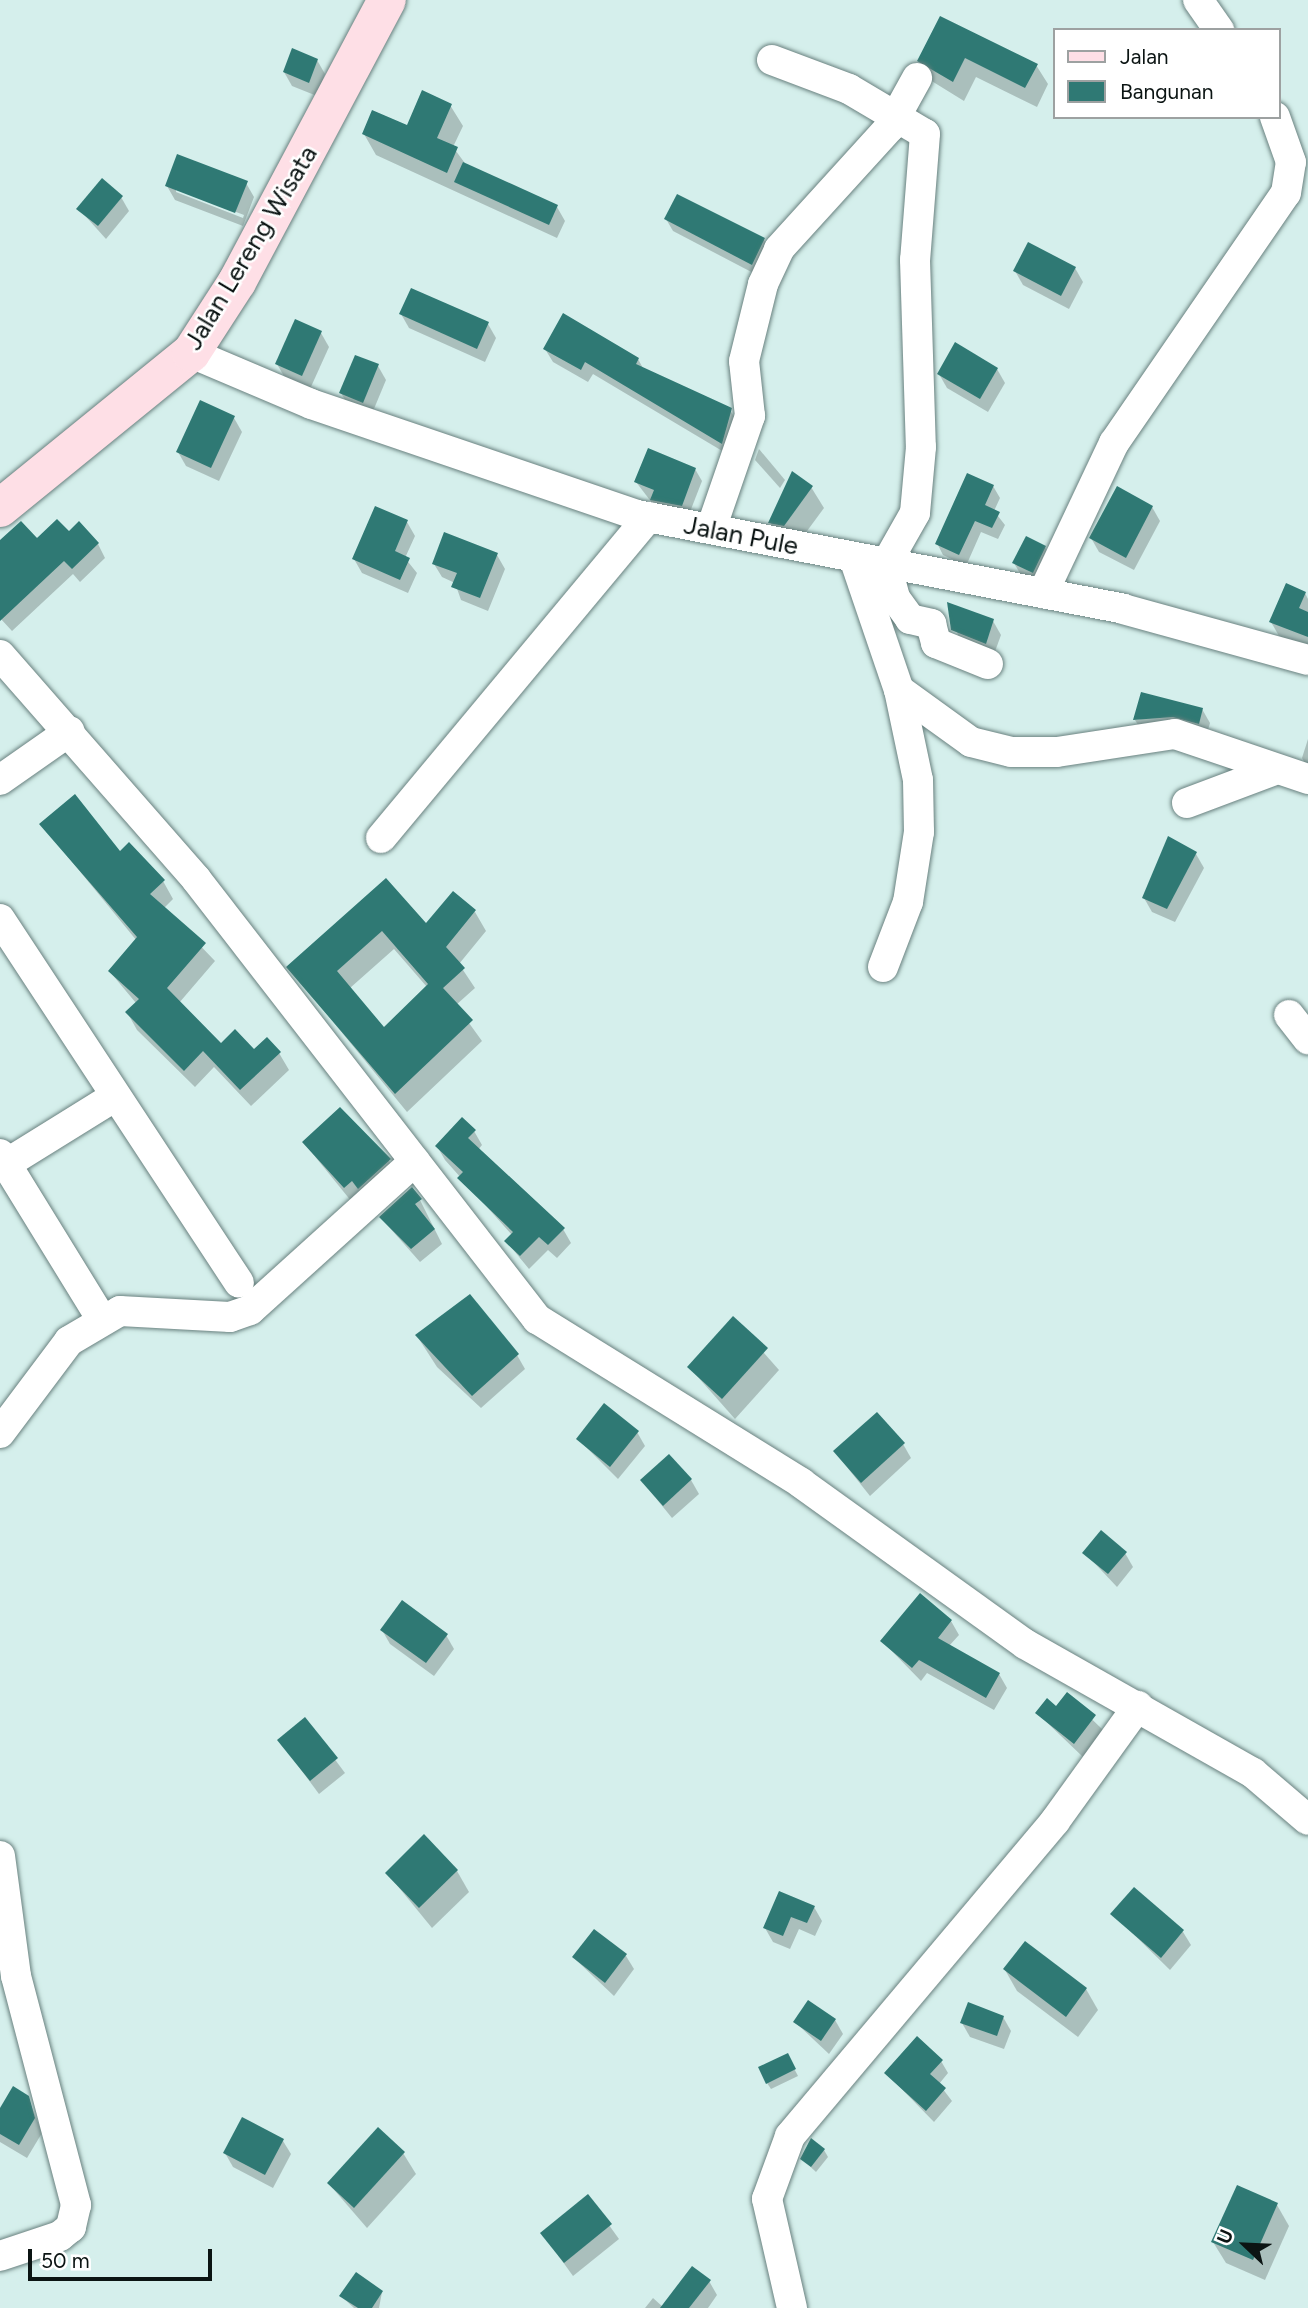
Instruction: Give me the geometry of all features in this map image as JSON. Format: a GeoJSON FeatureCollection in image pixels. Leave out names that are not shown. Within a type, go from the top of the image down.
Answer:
{"type":"FeatureCollection","features":[{"type":"Feature","properties":{"kind":"main road","name":"Jalan Lereng Wisata"},"geometry":{"type":"LineString","coordinates":[[0,508],[191,353],[243,271],[387,0]]}},
{"type":"Feature","properties":{"kind":"street"},"geometry":{"type":"LineString","coordinates":[[1198,0],[1218,28]]}},
{"type":"Feature","properties":{"kind":"street"},"geometry":{"type":"LineString","coordinates":[[772,60],[849,89],[925,134],[915,260],[921,447],[915,513],[886,564],[895,598],[910,620],[931,624],[936,643],[988,664]]}},
{"type":"Feature","properties":{"kind":"street"},"geometry":{"type":"LineString","coordinates":[[711,529],[750,416],[744,361],[763,284],[804,217],[834,196],[896,116],[917,78]]}},
{"type":"Feature","properties":{"kind":"street"},"geometry":{"type":"LineString","coordinates":[[1043,593],[1114,443],[1286,192],[1291,162],[1276,119]]}},
{"type":"Feature","properties":{"kind":"street","name":"Jalan Pule"},"geometry":{"type":"LineString","coordinates":[[191,353],[311,404],[648,517],[1043,593],[1308,660]]}},
{"type":"Feature","properties":{"kind":"street"},"geometry":{"type":"LineString","coordinates":[[382,838],[648,517]]}},
{"type":"Feature","properties":{"kind":"street"},"geometry":{"type":"LineString","coordinates":[[854,558],[899,690],[918,780],[919,832],[908,902],[883,967]]}},
{"type":"Feature","properties":{"kind":"street"},"geometry":{"type":"LineString","coordinates":[[0,655],[70,731],[196,879],[537,1319],[801,1483],[1025,1644],[1253,1773],[1308,1820]]}},
{"type":"Feature","properties":{"kind":"street"},"geometry":{"type":"LineString","coordinates":[[899,690],[971,742],[1011,752],[1057,752],[1175,734],[1272,771],[1308,779]]}},
{"type":"Feature","properties":{"kind":"street"},"geometry":{"type":"LineString","coordinates":[[0,780],[70,731]]}},
{"type":"Feature","properties":{"kind":"street"},"geometry":{"type":"LineString","coordinates":[[1187,803],[1272,771]]}},
{"type":"Feature","properties":{"kind":"street"},"geometry":{"type":"LineString","coordinates":[[0,919],[114,1097],[239,1283]]}},
{"type":"Feature","properties":{"kind":"street"},"geometry":{"type":"LineString","coordinates":[[1289,1015],[1308,1039]]}},
{"type":"Feature","properties":{"kind":"street"},"geometry":{"type":"LineString","coordinates":[[96,1310],[3,1159],[114,1097]]}},
{"type":"Feature","properties":{"kind":"street"},"geometry":{"type":"LineString","coordinates":[[0,1433],[69,1341],[120,1311],[230,1317],[250,1310],[415,1161]]}},
{"type":"Feature","properties":{"kind":"street"},"geometry":{"type":"LineString","coordinates":[[792,2308],[767,2199],[790,2136],[1055,1821],[1138,1706]]}},
{"type":"Feature","properties":{"kind":"street"},"geometry":{"type":"LineString","coordinates":[[0,1856],[16,1976],[76,2205],[71,2227],[60,2236],[0,2256]]}},
{"type":"Feature","properties":{"kind":"building"},"geometry":{"type":"Polygon","coordinates":[[[940,16],[1038,64],[1025,88],[965,58],[953,82],[917,61],[940,16]]]}},
{"type":"Feature","properties":{"kind":"building"},"geometry":{"type":"Polygon","coordinates":[[[292,48],[318,59],[309,83],[283,72],[292,48]]]}},
{"type":"Feature","properties":{"kind":"building"},"geometry":{"type":"Polygon","coordinates":[[[422,90],[452,104],[437,138],[458,147],[447,173],[362,134],[372,110],[407,125],[422,90]]]}},
{"type":"Feature","properties":{"kind":"building"},"geometry":{"type":"Polygon","coordinates":[[[177,154],[248,181],[235,213],[165,186],[177,154]]]}},
{"type":"Feature","properties":{"kind":"building"},"geometry":{"type":"Polygon","coordinates":[[[463,162],[558,205],[549,225],[454,182],[463,162]]]}},
{"type":"Feature","properties":{"kind":"building"},"geometry":{"type":"Polygon","coordinates":[[[102,178],[123,196],[98,226],[76,209],[102,178]]]}},
{"type":"Feature","properties":{"kind":"building"},"geometry":{"type":"Polygon","coordinates":[[[677,194],[765,238],[752,265],[664,219],[677,194]]]}},
{"type":"Feature","properties":{"kind":"building"},"geometry":{"type":"Polygon","coordinates":[[[1028,242],[1076,267],[1061,296],[1013,271],[1028,242]]]}},
{"type":"Feature","properties":{"kind":"building"},"geometry":{"type":"Polygon","coordinates":[[[411,288],[489,322],[477,349],[399,314],[411,288]]]}},
{"type":"Feature","properties":{"kind":"building"},"geometry":{"type":"Polygon","coordinates":[[[563,313],[639,358],[636,364],[732,408],[722,444],[585,362],[581,370],[543,349],[563,313]]]}},
{"type":"Feature","properties":{"kind":"building"},"geometry":{"type":"Polygon","coordinates":[[[295,319],[322,331],[302,376],[275,364],[295,319]]]}},
{"type":"Feature","properties":{"kind":"building"},"geometry":{"type":"Polygon","coordinates":[[[955,342],[998,368],[980,399],[937,374],[955,342]]]}},
{"type":"Feature","properties":{"kind":"building"},"geometry":{"type":"Polygon","coordinates":[[[355,355],[379,364],[363,403],[339,393],[355,355]]]}},
{"type":"Feature","properties":{"kind":"building"},"geometry":{"type":"Polygon","coordinates":[[[200,400],[235,416],[211,468],[176,452],[200,400]]]}},
{"type":"Feature","properties":{"kind":"building"},"geometry":{"type":"Polygon","coordinates":[[[648,448],[696,468],[682,506],[650,500],[654,490],[634,482],[648,448]]]}},
{"type":"Feature","properties":{"kind":"building"},"geometry":{"type":"Polygon","coordinates":[[[792,471],[813,486],[784,526],[768,523],[792,471]]]}},
{"type":"Feature","properties":{"kind":"building"},"geometry":{"type":"Polygon","coordinates":[[[967,473],[994,485],[985,505],[1000,512],[992,528],[975,521],[959,555],[935,544],[967,473]]]}},
{"type":"Feature","properties":{"kind":"building"},"geometry":{"type":"Polygon","coordinates":[[[1117,486],[1153,506],[1126,558],[1089,538],[1117,486]]]}},
{"type":"Feature","properties":{"kind":"building"},"geometry":{"type":"Polygon","coordinates":[[[375,506],[408,520],[395,551],[410,558],[400,580],[352,559],[375,506]]]}},
{"type":"Feature","properties":{"kind":"building"},"geometry":{"type":"Polygon","coordinates":[[[57,519],[69,531],[79,521],[99,543],[72,569],[64,561],[0,621],[0,540],[21,521],[37,538],[57,519]]]}},
{"type":"Feature","properties":{"kind":"building"},"geometry":{"type":"Polygon","coordinates":[[[444,532],[498,553],[480,598],[451,587],[457,573],[432,564],[444,532]]]}},
{"type":"Feature","properties":{"kind":"building"},"geometry":{"type":"Polygon","coordinates":[[[1026,536],[1046,546],[1033,573],[1012,563],[1026,536]]]}},
{"type":"Feature","properties":{"kind":"building"},"geometry":{"type":"Polygon","coordinates":[[[1286,583],[1306,592],[1299,608],[1308,612],[1308,637],[1269,622],[1286,583]]]}},
{"type":"Feature","properties":{"kind":"building"},"geometry":{"type":"Polygon","coordinates":[[[947,602],[994,619],[986,644],[951,630],[947,602]]]}},
{"type":"Feature","properties":{"kind":"building"},"geometry":{"type":"Polygon","coordinates":[[[1141,692],[1203,708],[1199,724],[1173,717],[1133,720],[1141,692]]]}},
{"type":"Feature","properties":{"kind":"building"},"geometry":{"type":"Polygon","coordinates":[[[75,794],[120,851],[129,842],[165,880],[150,894],[206,943],[167,988],[221,1043],[235,1029],[254,1049],[267,1037],[281,1052],[240,1090],[203,1051],[184,1071],[125,1012],[139,999],[108,971],[137,937],[39,824],[75,794]]]}},
{"type":"Feature","properties":{"kind":"building"},"geometry":{"type":"Polygon","coordinates":[[[1168,836],[1197,852],[1167,909],[1142,898],[1168,836]]]}},
{"type":"Feature","properties":{"kind":"building"},"geometry":{"type":"Polygon","coordinates":[[[386,878],[426,923],[453,891],[476,910],[446,947],[465,968],[443,988],[473,1020],[395,1094],[286,967],[386,878]],[[382,931],[337,971],[384,1027],[428,984],[382,931]]]}},
{"type":"Feature","properties":{"kind":"building"},"geometry":{"type":"Polygon","coordinates":[[[340,1107],[391,1159],[358,1189],[352,1181],[344,1188],[302,1142],[340,1107]]]}},
{"type":"Feature","properties":{"kind":"building"},"geometry":{"type":"Polygon","coordinates":[[[462,1117],[476,1130],[468,1138],[565,1228],[548,1245],[539,1237],[520,1256],[504,1241],[513,1232],[457,1178],[463,1172],[435,1146],[462,1117]]]}},
{"type":"Feature","properties":{"kind":"building"},"geometry":{"type":"Polygon","coordinates":[[[412,1187],[422,1199],[415,1204],[435,1229],[411,1249],[379,1217],[412,1187]]]}},
{"type":"Feature","properties":{"kind":"building"},"geometry":{"type":"Polygon","coordinates":[[[470,1294],[519,1354],[472,1396],[415,1335],[470,1294]]]}},
{"type":"Feature","properties":{"kind":"building"},"geometry":{"type":"Polygon","coordinates":[[[733,1316],[768,1348],[722,1399],[687,1367],[733,1316]]]}},
{"type":"Feature","properties":{"kind":"building"},"geometry":{"type":"Polygon","coordinates":[[[604,1403],[639,1431],[610,1467],[576,1439],[604,1403]]]}},
{"type":"Feature","properties":{"kind":"building"},"geometry":{"type":"Polygon","coordinates":[[[877,1412],[905,1443],[861,1483],[833,1451],[877,1412]]]}},
{"type":"Feature","properties":{"kind":"building"},"geometry":{"type":"Polygon","coordinates":[[[669,1454],[692,1479],[663,1506],[640,1480],[669,1454]]]}},
{"type":"Feature","properties":{"kind":"building"},"geometry":{"type":"Polygon","coordinates":[[[1101,1530],[1127,1552],[1108,1574],[1082,1553],[1101,1530]]]}},
{"type":"Feature","properties":{"kind":"building"},"geometry":{"type":"Polygon","coordinates":[[[920,1593],[952,1620],[938,1638],[1000,1673],[986,1698],[919,1660],[912,1668],[880,1641],[920,1593]]]}},
{"type":"Feature","properties":{"kind":"building"},"geometry":{"type":"Polygon","coordinates":[[[402,1600],[448,1634],[426,1663],[380,1630],[402,1600]]]}},
{"type":"Feature","properties":{"kind":"building"},"geometry":{"type":"Polygon","coordinates":[[[1067,1692],[1096,1715],[1074,1744],[1035,1713],[1047,1698],[1056,1706],[1067,1692]]]}},
{"type":"Feature","properties":{"kind":"building"},"geometry":{"type":"Polygon","coordinates":[[[305,1717],[338,1758],[310,1781],[277,1740],[305,1717]]]}},
{"type":"Feature","properties":{"kind":"building"},"geometry":{"type":"Polygon","coordinates":[[[424,1834],[458,1870],[419,1908],[385,1873],[424,1834]]]}},
{"type":"Feature","properties":{"kind":"building"},"geometry":{"type":"Polygon","coordinates":[[[1134,1887],[1184,1930],[1161,1958],[1110,1914],[1134,1887]]]}},
{"type":"Feature","properties":{"kind":"building"},"geometry":{"type":"Polygon","coordinates":[[[779,1891],[815,1906],[807,1923],[791,1917],[783,1936],[763,1928],[779,1891]]]}},
{"type":"Feature","properties":{"kind":"building"},"geometry":{"type":"Polygon","coordinates":[[[594,1929],[627,1954],[605,1983],[572,1957],[594,1929]]]}},
{"type":"Feature","properties":{"kind":"building"},"geometry":{"type":"Polygon","coordinates":[[[1025,1941],[1087,1988],[1066,2017],[1003,1969],[1025,1941]]]}},
{"type":"Feature","properties":{"kind":"building"},"geometry":{"type":"Polygon","coordinates":[[[808,2000],[836,2019],[821,2041],[793,2022],[808,2000]]]}},
{"type":"Feature","properties":{"kind":"building"},"geometry":{"type":"Polygon","coordinates":[[[968,2002],[1004,2016],[997,2036],[960,2023],[968,2002]]]}},
{"type":"Feature","properties":{"kind":"building"},"geometry":{"type":"Polygon","coordinates":[[[917,2036],[943,2060],[930,2074],[946,2088],[926,2111],[884,2073],[917,2036]]]}},
{"type":"Feature","properties":{"kind":"building"},"geometry":{"type":"Polygon","coordinates":[[[788,2053],[796,2069],[766,2084],[758,2067],[788,2053]]]}},
{"type":"Feature","properties":{"kind":"building"},"geometry":{"type":"Polygon","coordinates":[[[13,2086],[29,2096],[35,2118],[19,2145],[0,2134],[0,2108],[13,2086]]]}},
{"type":"Feature","properties":{"kind":"building"},"geometry":{"type":"Polygon","coordinates":[[[242,2117],[284,2139],[265,2175],[223,2153],[242,2117]]]}},
{"type":"Feature","properties":{"kind":"building"},"geometry":{"type":"Polygon","coordinates":[[[378,2127],[405,2152],[354,2208],[327,2183],[378,2127]]]}},
{"type":"Feature","properties":{"kind":"building"},"geometry":{"type":"Polygon","coordinates":[[[811,2138],[825,2149],[811,2167],[800,2159],[811,2138]]]}},
{"type":"Feature","properties":{"kind":"building"},"geometry":{"type":"Polygon","coordinates":[[[1237,2185],[1278,2203],[1253,2260],[1211,2242],[1237,2185]]]}},
{"type":"Feature","properties":{"kind":"building"},"geometry":{"type":"Polygon","coordinates":[[[588,2194],[612,2224],[564,2263],[540,2233],[588,2194]]]}},
{"type":"Feature","properties":{"kind":"building"},"geometry":{"type":"Polygon","coordinates":[[[692,2266],[711,2280],[689,2308],[660,2308],[692,2266]]]}},
{"type":"Feature","properties":{"kind":"building"},"geometry":{"type":"Polygon","coordinates":[[[356,2272],[383,2291],[372,2308],[358,2308],[339,2296],[356,2272]]]}}]}
